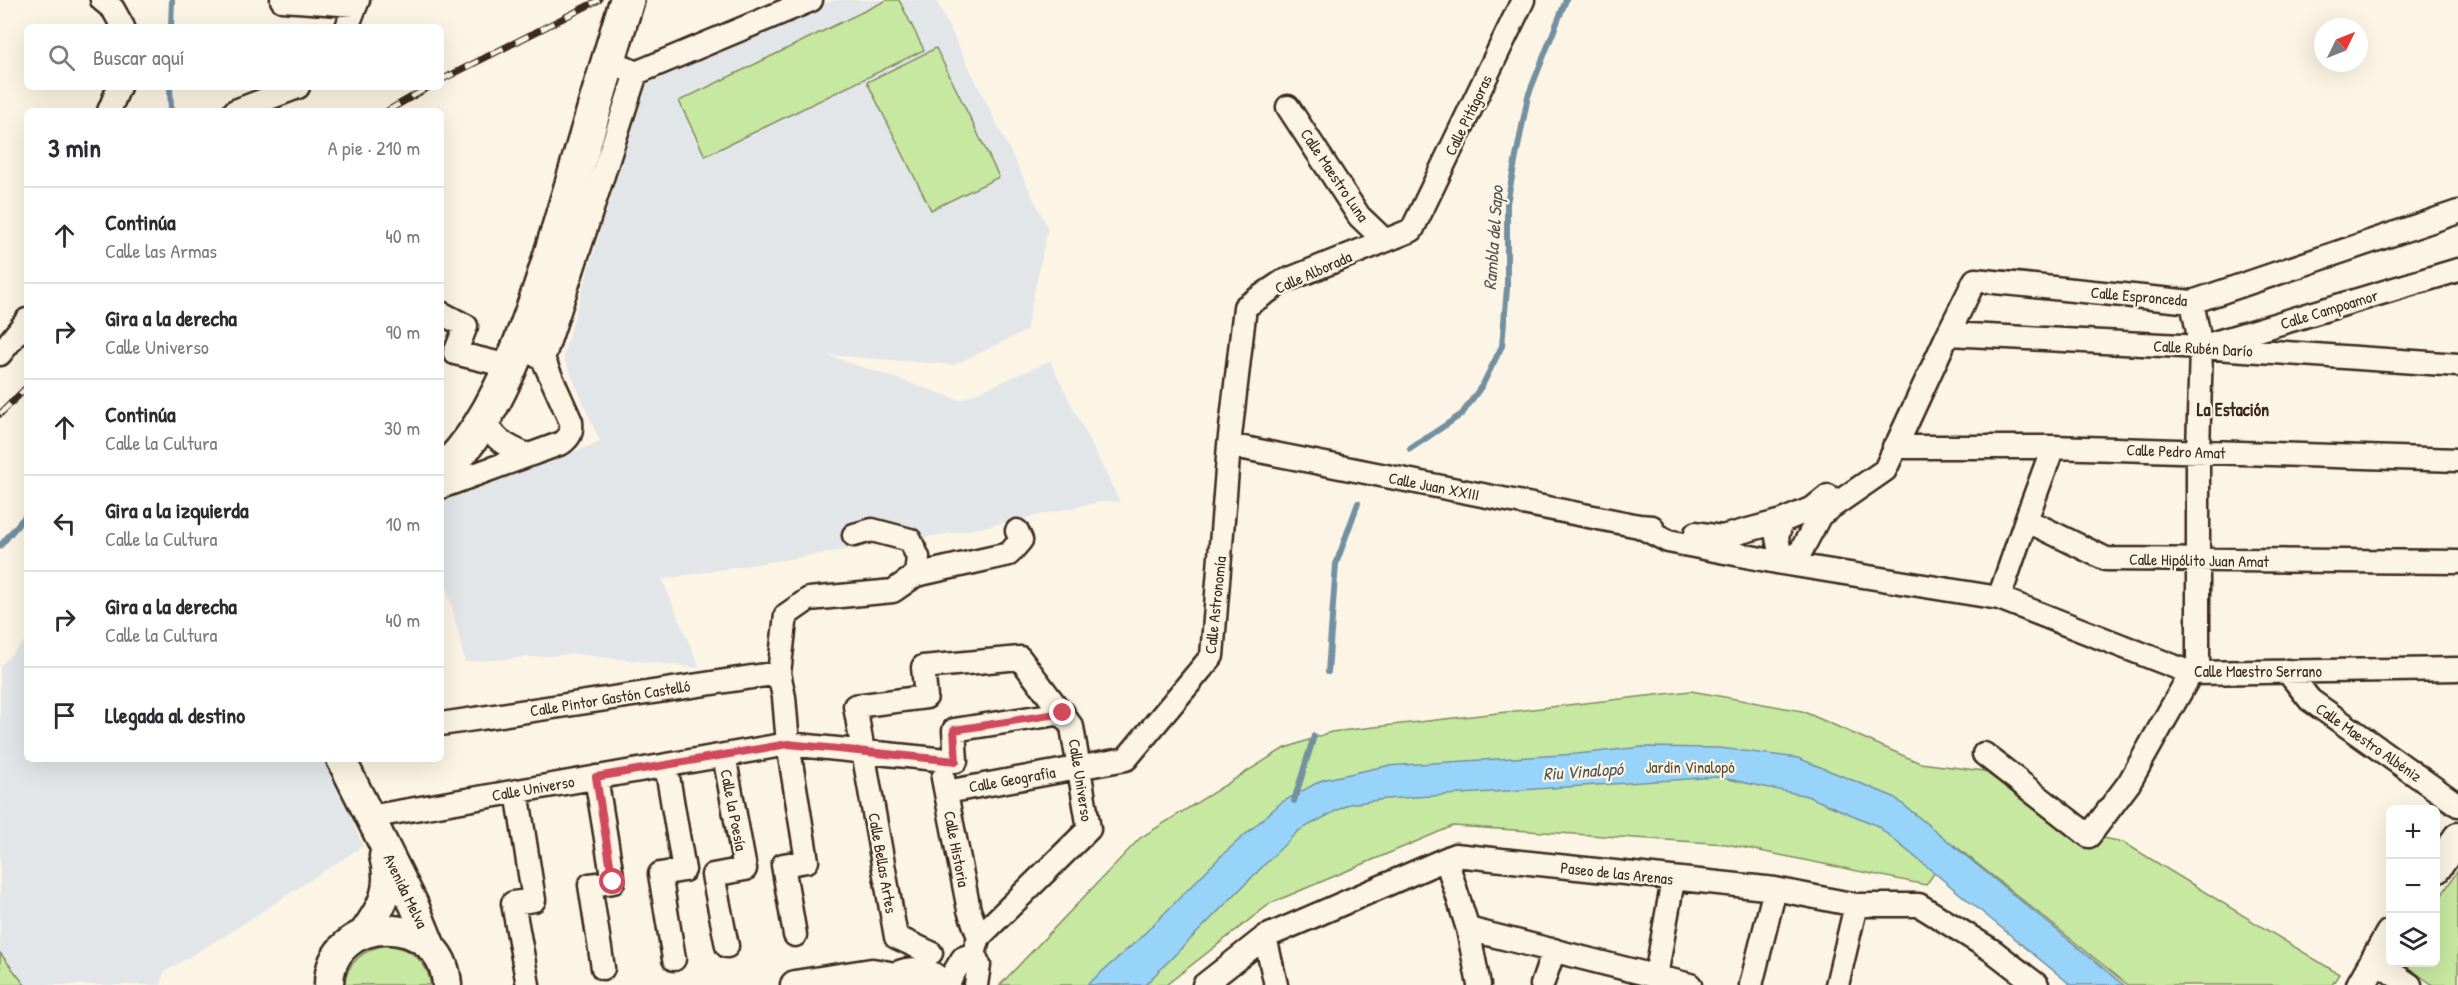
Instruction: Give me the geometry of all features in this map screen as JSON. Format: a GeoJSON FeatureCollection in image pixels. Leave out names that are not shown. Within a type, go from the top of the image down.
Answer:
{"type":"FeatureCollection","features":[{"type":"Feature","properties":{"kind":"main road"},"geometry":{"type":"LineString","coordinates":[[444,469],[471,441],[487,416],[523,357],[546,307],[550,256],[622,66],[626,2]]}},
{"type":"Feature","properties":{"kind":"street"},"geometry":{"type":"LineString","coordinates":[[102,0],[113,9],[121,24]]}},
{"type":"Feature","properties":{"kind":"street"},"geometry":{"type":"LineString","coordinates":[[282,0],[356,3],[348,24]]}},
{"type":"Feature","properties":{"kind":"street"},"geometry":{"type":"LineString","coordinates":[[622,66],[811,0]]}},
{"type":"Feature","properties":{"kind":"street","name":"Calle Pitágoras"},"geometry":{"type":"LineString","coordinates":[[1412,230],[1523,0]]}},
{"type":"Feature","properties":{"kind":"street"},"geometry":{"type":"LineString","coordinates":[[110,108],[118,90]]}},
{"type":"Feature","properties":{"kind":"street"},"geometry":{"type":"LineString","coordinates":[[243,108],[290,90]]}},
{"type":"Feature","properties":{"kind":"street","name":"Calle Maestro Luna"},"geometry":{"type":"LineString","coordinates":[[1288,107],[1359,216],[1385,241]]}},
{"type":"Feature","properties":{"kind":"street","name":"Calle Espronceda"},"geometry":{"type":"LineString","coordinates":[[1948,334],[1975,280],[2192,302],[2458,212]]}},
{"type":"Feature","properties":{"kind":"street","name":"Calle Alborada"},"geometry":{"type":"LineString","coordinates":[[1229,445],[1245,307],[1282,282],[1412,230]]}},
{"type":"Feature","properties":{"kind":"street","name":"Calle Campoamor"},"geometry":{"type":"LineString","coordinates":[[2201,347],[2458,270]]}},
{"type":"Feature","properties":{"kind":"street"},"geometry":{"type":"LineString","coordinates":[[1984,754],[2090,836],[2129,783],[2195,673],[2201,347],[2192,302]]}},
{"type":"Feature","properties":{"kind":"street"},"geometry":{"type":"LineString","coordinates":[[444,315],[466,326],[455,353],[523,357],[571,422],[572,431],[569,438],[562,443],[444,486]]}},
{"type":"Feature","properties":{"kind":"street"},"geometry":{"type":"LineString","coordinates":[[0,354],[24,324]]}},
{"type":"Feature","properties":{"kind":"street"},"geometry":{"type":"LineString","coordinates":[[1782,521],[1777,537],[1782,563],[1801,551],[1820,515],[1885,470],[1948,334]]}},
{"type":"Feature","properties":{"kind":"street","name":"Calle Rubén Darío"},"geometry":{"type":"LineString","coordinates":[[1948,334],[2201,347],[2458,365]]}},
{"type":"Feature","properties":{"kind":"street"},"geometry":{"type":"LineString","coordinates":[[487,416],[488,427],[495,436],[504,444],[527,455]]}},
{"type":"Feature","properties":{"kind":"street","name":"Calle Juan XXIII"},"geometry":{"type":"LineString","coordinates":[[1229,445],[1639,526]]}},
{"type":"Feature","properties":{"kind":"street","name":"Calle Astronomía"},"geometry":{"type":"LineString","coordinates":[[1079,767],[1126,759],[1212,656],[1229,445]]}},
{"type":"Feature","properties":{"kind":"street"},"geometry":{"type":"LineString","coordinates":[[1639,526],[1722,537],[1782,521],[1813,508],[1894,447]]}},
{"type":"Feature","properties":{"kind":"street","name":"Calle Pedro Amat"},"geometry":{"type":"LineString","coordinates":[[1894,447],[2053,447],[2458,460]]}},
{"type":"Feature","properties":{"kind":"street"},"geometry":{"type":"LineString","coordinates":[[1999,598],[2053,447]]}},
{"type":"Feature","properties":{"kind":"street","name":"Calle Hipólito Juan Amat"},"geometry":{"type":"LineString","coordinates":[[2026,520],[2106,559],[2458,562]]}},
{"type":"Feature","properties":{"kind":"street","name":"Calle Maestro Serrano"},"geometry":{"type":"LineString","coordinates":[[1639,526],[1668,541],[1782,563],[1999,598],[2195,673],[2458,669]]}},
{"type":"Feature","properties":{"kind":"street"},"geometry":{"type":"LineString","coordinates":[[854,535],[872,530],[910,540],[918,557],[916,575]]}},
{"type":"Feature","properties":{"kind":"street"},"geometry":{"type":"LineString","coordinates":[[795,935],[783,865],[807,861],[779,673],[786,615],[809,599],[893,591],[916,575],[1009,554],[1022,540],[1017,531]]}},
{"type":"Feature","properties":{"kind":"street","name":"Calle Universo"},"geometry":{"type":"LineString","coordinates":[[373,826],[517,791],[788,744],[863,752],[855,706],[926,697],[923,667],[1020,658],[1072,727],[1089,829],[976,945]]}},
{"type":"Feature","properties":{"kind":"street","name":"Calle Maestro Albéniz"},"geometry":{"type":"LineString","coordinates":[[2287,671],[2310,700],[2458,805]]}},
{"type":"Feature","properties":{"kind":"street","name":"Calle Pintor Gastón Castelló"},"geometry":{"type":"LineString","coordinates":[[444,724],[779,673]]}},
{"type":"Feature","properties":{"kind":"street"},"geometry":{"type":"LineString","coordinates":[[863,752],[956,761],[954,730],[1063,713]]}},
{"type":"Feature","properties":{"kind":"street","name":"Calle Bellas Artes"},"geometry":{"type":"LineString","coordinates":[[863,752],[896,937],[931,953]]}},
{"type":"Feature","properties":{"kind":"street","name":"Calle la Poesía"},"geometry":{"type":"LineString","coordinates":[[723,755],[745,869],[713,875],[727,946]]}},
{"type":"Feature","properties":{"kind":"street","name":"Calle Historia"},"geometry":{"type":"LineString","coordinates":[[939,759],[976,945]]}},
{"type":"Feature","properties":{"kind":"street","name":"Avenida Melva"},"geometry":{"type":"LineString","coordinates":[[342,762],[418,913],[432,949],[444,969],[448,984]]}},
{"type":"Feature","properties":{"kind":"street"},"geometry":{"type":"LineString","coordinates":[[666,765],[684,870],[660,874],[674,959]]}},
{"type":"Feature","properties":{"kind":"street","name":"Calle Geografía"},"geometry":{"type":"LineString","coordinates":[[946,792],[1079,767]]}},
{"type":"Feature","properties":{"kind":"street"},"geometry":{"type":"LineString","coordinates":[[596,777],[613,882],[590,885],[603,968]]}},
{"type":"Feature","properties":{"kind":"street"},"geometry":{"type":"LineString","coordinates":[[517,791],[534,900],[513,903],[528,985]]}},
{"type":"Feature","properties":{"kind":"street","name":"Avenida Melva"},"geometry":{"type":"LineString","coordinates":[[363,934],[378,911],[388,885],[386,863],[373,826]]}},
{"type":"Feature","properties":{"kind":"street"},"geometry":{"type":"LineString","coordinates":[[2440,863],[2458,837]]}},
{"type":"Feature","properties":{"kind":"street","name":"Paseo de las Arenas"},"geometry":{"type":"LineString","coordinates":[[1204,985],[1265,937],[1455,855],[1673,880],[1775,889],[1856,905],[1919,905],[1994,951],[2037,985]]}},
{"type":"Feature","properties":{"kind":"street"},"geometry":{"type":"LineString","coordinates":[[1446,859],[1468,929],[1479,985]]}},
{"type":"Feature","properties":{"kind":"street"},"geometry":{"type":"LineString","coordinates":[[1656,981],[1673,880]]}},
{"type":"Feature","properties":{"kind":"street"},"geometry":{"type":"LineString","coordinates":[[1750,985],[1775,889]]}},
{"type":"Feature","properties":{"kind":"street"},"geometry":{"type":"LineString","coordinates":[[1842,984],[1856,905]]}},
{"type":"Feature","properties":{"kind":"street"},"geometry":{"type":"LineString","coordinates":[[329,985],[333,965],[340,952],[363,934],[392,929],[407,932],[432,949]]}},
{"type":"Feature","properties":{"kind":"street"},"geometry":{"type":"LineString","coordinates":[[1468,929],[1554,950],[1656,981],[1690,985]]}},
{"type":"Feature","properties":{"kind":"street"},"geometry":{"type":"LineString","coordinates":[[1265,937],[1276,985]]}},
{"type":"Feature","properties":{"kind":"street"},"geometry":{"type":"LineString","coordinates":[[2386,942],[2367,973],[2410,985]]}},
{"type":"Feature","properties":{"kind":"street"},"geometry":{"type":"LineString","coordinates":[[795,985],[875,981],[913,972],[954,983],[963,958],[976,945]]}},
{"type":"Feature","properties":{"kind":"street"},"geometry":{"type":"LineString","coordinates":[[1542,985],[1554,950]]}},
{"type":"Feature","properties":{"kind":"shaded area"},"geometry":{"type":"Polygon","coordinates":[[[834,0],[936,0],[1048,228],[1026,331],[954,365],[827,355],[960,400],[1050,361],[1120,502],[1105,501],[965,531],[662,579],[700,668],[574,654],[465,662],[444,574],[444,501],[600,442],[563,356],[644,80],[834,0]]]}},
{"type":"Feature","properties":{"kind":"shaded area"},"geometry":{"type":"Polygon","coordinates":[[[24,642],[24,762],[328,762],[363,846],[226,935],[164,972],[161,985],[0,985],[0,666],[24,642]]]}},
{"type":"Feature","properties":{"kind":"green space"},"geometry":{"type":"Polygon","coordinates":[[[887,0],[899,0],[924,50],[705,156],[679,101],[887,0]]]}},
{"type":"Feature","properties":{"kind":"green space"},"geometry":{"type":"Polygon","coordinates":[[[936,48],[999,177],[931,210],[867,82],[936,48]]]}},
{"type":"Feature","properties":{"kind":"green space","name":"Jardín Vinalopó"},"geometry":{"type":"Polygon","coordinates":[[[1691,691],[1802,711],[1920,763],[1984,771],[2063,830],[2123,842],[2339,974],[2332,985],[2128,985],[1954,845],[1926,885],[1726,844],[1453,826],[1271,903],[1166,985],[1000,985],[1140,838],[1283,749],[1331,732],[1691,691]]]}},
{"type":"Feature","properties":{"kind":"green space"},"geometry":{"type":"Polygon","coordinates":[[[2458,870],[2458,985],[2433,985],[2408,967],[2440,967],[2440,898],[2458,870]]]}},
{"type":"Feature","properties":{"kind":"green space"},"geometry":{"type":"Polygon","coordinates":[[[386,945],[403,949],[416,957],[426,969],[431,985],[344,985],[349,970],[358,958],[364,953],[386,945]]]}},
{"type":"Feature","properties":{"kind":"green space"},"geometry":{"type":"Polygon","coordinates":[[[0,953],[25,985],[0,985],[0,953]]]}},
{"type":"Feature","properties":{"kind":"water","name":"Riu Vinalopó"},"geometry":{"type":"Polygon","coordinates":[[[1642,747],[1720,748],[1798,758],[1894,797],[2124,985],[2071,985],[1876,825],[1807,796],[1718,777],[1386,799],[1349,804],[1298,831],[1145,985],[1087,985],[1139,939],[1221,856],[1282,802],[1322,780],[1386,766],[1577,754],[1642,747]]]}},
{"type":"Feature","properties":{"kind":"waterway"},"geometry":{"type":"LineString","coordinates":[[171,24],[172,0]]}},
{"type":"Feature","properties":{"kind":"waterway","name":"Rambla del Sapo"},"geometry":{"type":"LineString","coordinates":[[1410,449],[1462,414],[1483,384],[1502,346],[1507,288],[1507,203],[1528,96],[1566,0]]}},
{"type":"Feature","properties":{"kind":"waterway"},"geometry":{"type":"LineString","coordinates":[[170,90],[171,108]]}},
{"type":"Feature","properties":{"kind":"waterway"},"geometry":{"type":"LineString","coordinates":[[1328,672],[1336,564],[1358,503]]}},
{"type":"Feature","properties":{"kind":"waterway"},"geometry":{"type":"LineString","coordinates":[[0,546],[24,518]]}},
{"type":"Feature","properties":{"kind":"waterway"},"geometry":{"type":"LineString","coordinates":[[1294,801],[1314,736]]}},
{"type":"Feature","properties":{"kind":"railway"},"geometry":{"type":"LineString","coordinates":[[444,78],[599,0]]}},
{"type":"Feature","properties":{"kind":"railway"},"geometry":{"type":"LineString","coordinates":[[392,108],[424,90]]}},
{"type":"Feature","properties":{"kind":"railway"},"geometry":{"type":"LineString","coordinates":[[0,414],[24,390]]}},
{"type":"Feature","properties":{"kind":"district","name":"La Estación"},"geometry":{"type":"Point","coordinates":[2233,409]}},
{"type":"Feature","properties":{"kind":"route"},"geometry":{"type":"LineString","coordinates":[[613,882],[596,777],[788,744],[956,761],[954,730],[1063,713]]}}]}
